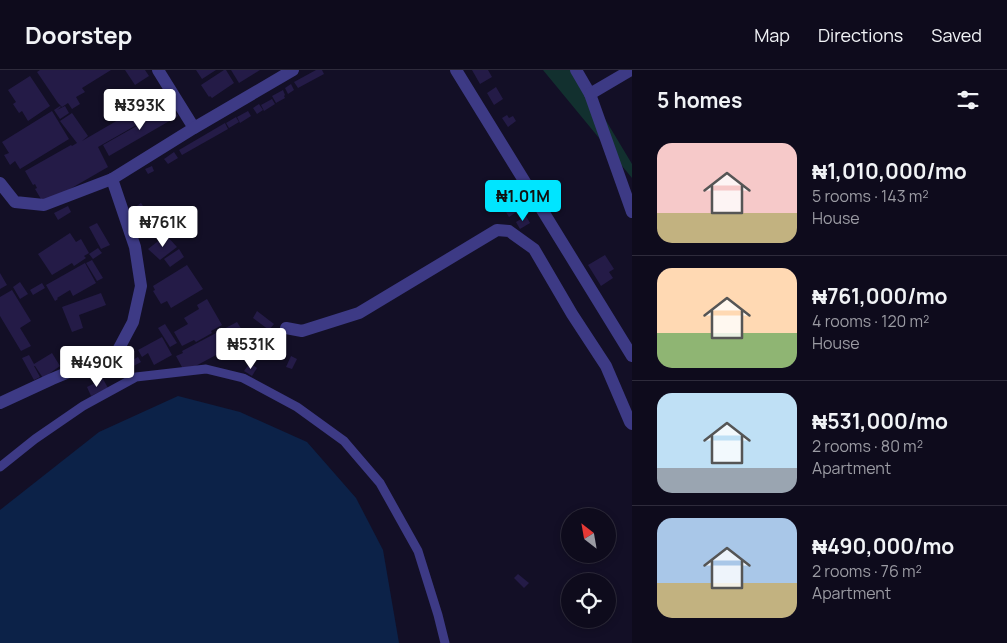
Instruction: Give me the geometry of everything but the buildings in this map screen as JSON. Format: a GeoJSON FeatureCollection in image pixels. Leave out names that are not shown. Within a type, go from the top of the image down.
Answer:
{"type":"FeatureCollection","features":[{"type":"Feature","properties":{"kind":"street"},"geometry":{"type":"LineString","coordinates":[[158,70],[194,128]]}},
{"type":"Feature","properties":{"kind":"street"},"geometry":{"type":"LineString","coordinates":[[2,187],[15,202],[44,205],[112,179],[293,70]]}},
{"type":"Feature","properties":{"kind":"street"},"geometry":{"type":"LineString","coordinates":[[456,70],[632,356]]}},
{"type":"Feature","properties":{"kind":"street"},"geometry":{"type":"LineString","coordinates":[[576,70],[590,94],[632,212]]}},
{"type":"Feature","properties":{"kind":"street"},"geometry":{"type":"LineString","coordinates":[[590,94],[631,70]]}},
{"type":"Feature","properties":{"kind":"street"},"geometry":{"type":"LineString","coordinates":[[0,403],[52,378],[117,352],[134,322],[141,286],[135,247],[112,179]]}},
{"type":"Feature","properties":{"kind":"street"},"geometry":{"type":"LineString","coordinates":[[286,328],[302,331],[359,313],[496,230],[509,230],[534,249],[572,314],[606,366],[632,424]]}},
{"type":"Feature","properties":{"kind":"lane"},"geometry":{"type":"LineString","coordinates":[[0,467],[35,439],[83,406],[136,377],[206,369],[243,378],[298,407],[344,441],[380,483],[418,551],[445,643]]}},
{"type":"Feature","properties":{"kind":"green space"},"geometry":{"type":"Polygon","coordinates":[[[543,70],[577,70],[632,164],[632,178],[543,70]]]}},
{"type":"Feature","properties":{"kind":"water"},"geometry":{"type":"Polygon","coordinates":[[[178,396],[240,412],[307,442],[356,498],[383,550],[399,643],[0,643],[0,510],[99,432],[178,396]]]}}]}
